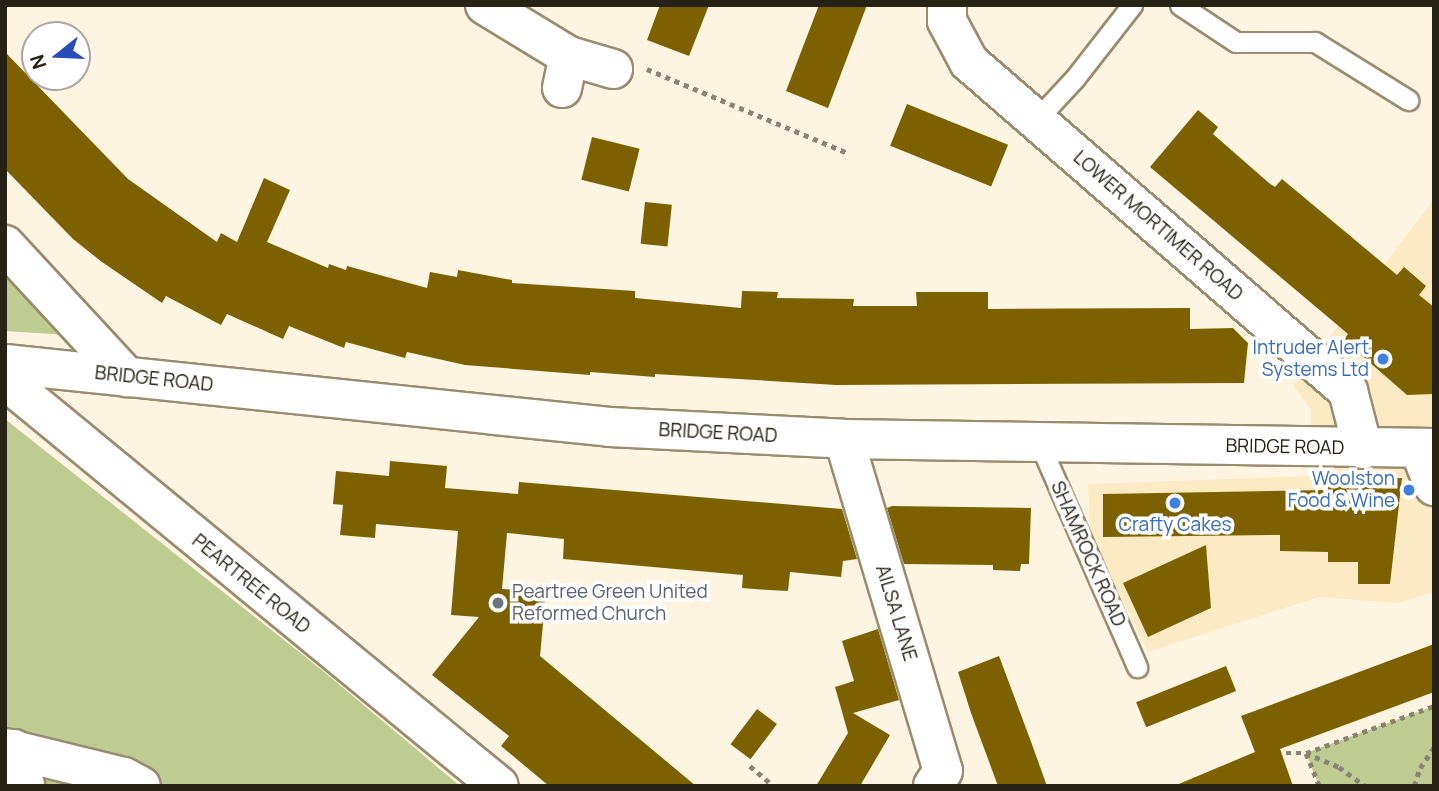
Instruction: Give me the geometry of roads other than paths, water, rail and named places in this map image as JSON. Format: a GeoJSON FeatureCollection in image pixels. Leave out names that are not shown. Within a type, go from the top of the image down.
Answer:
{"type":"FeatureCollection","features":[{"type":"Feature","properties":{"kind":"street"},"geometry":{"type":"LineString","coordinates":[[485,5],[566,72],[613,69]]}},
{"type":"Feature","properties":{"kind":"street","name":"LOWER MORTIMER ROAD"},"geometry":{"type":"LineString","coordinates":[[947,5],[947,21],[969,62],[1348,391],[1363,449]]}},
{"type":"Feature","properties":{"kind":"street"},"geometry":{"type":"LineString","coordinates":[[5,245],[127,377]]}},
{"type":"Feature","properties":{"kind":"street","name":"BRIDGE ROAD"},"geometry":{"type":"LineString","coordinates":[[5,364],[610,427],[844,439],[1427,448]]}},
{"type":"Feature","properties":{"kind":"street","name":"PEARTREE ROAD"},"geometry":{"type":"LineString","coordinates":[[5,380],[499,786]]}},
{"type":"Feature","properties":{"kind":"street","name":"AILSA LANE"},"geometry":{"type":"LineString","coordinates":[[844,439],[943,771],[933,786]]}},
{"type":"Feature","properties":{"kind":"street"},"geometry":{"type":"LineString","coordinates":[[1427,448],[1434,486]]}},
{"type":"Feature","properties":{"kind":"street"},"geometry":{"type":"LineString","coordinates":[[9,748],[25,786]]}},
{"type":"Feature","properties":{"kind":"street"},"geometry":{"type":"LineString","coordinates":[[9,748],[124,778],[141,786]]}},
{"type":"Feature","properties":{"kind":"lane"},"geometry":{"type":"LineString","coordinates":[[1036,120],[1075,78],[1132,5]]}},
{"type":"Feature","properties":{"kind":"lane"},"geometry":{"type":"LineString","coordinates":[[1180,5],[1236,42],[1315,42],[1408,100]]}},
{"type":"Feature","properties":{"kind":"lane","name":"SHAMROCK ROAD"},"geometry":{"type":"LineString","coordinates":[[1038,440],[1138,667]]}},
{"type":"Feature","properties":{"kind":"place","name":"Intruder Alert Systems Ltd"},"geometry":{"type":"Point","coordinates":[1383,359]}},
{"type":"Feature","properties":{"kind":"place","name":"Woolston Food & Wine"},"geometry":{"type":"Point","coordinates":[1409,490]}},
{"type":"Feature","properties":{"kind":"place","name":"Crafty Cakes"},"geometry":{"type":"Point","coordinates":[1175,503]}},
{"type":"Feature","properties":{"kind":"place","name":"Peartree Green United Reformed Church"},"geometry":{"type":"Point","coordinates":[498,603]}}]}
